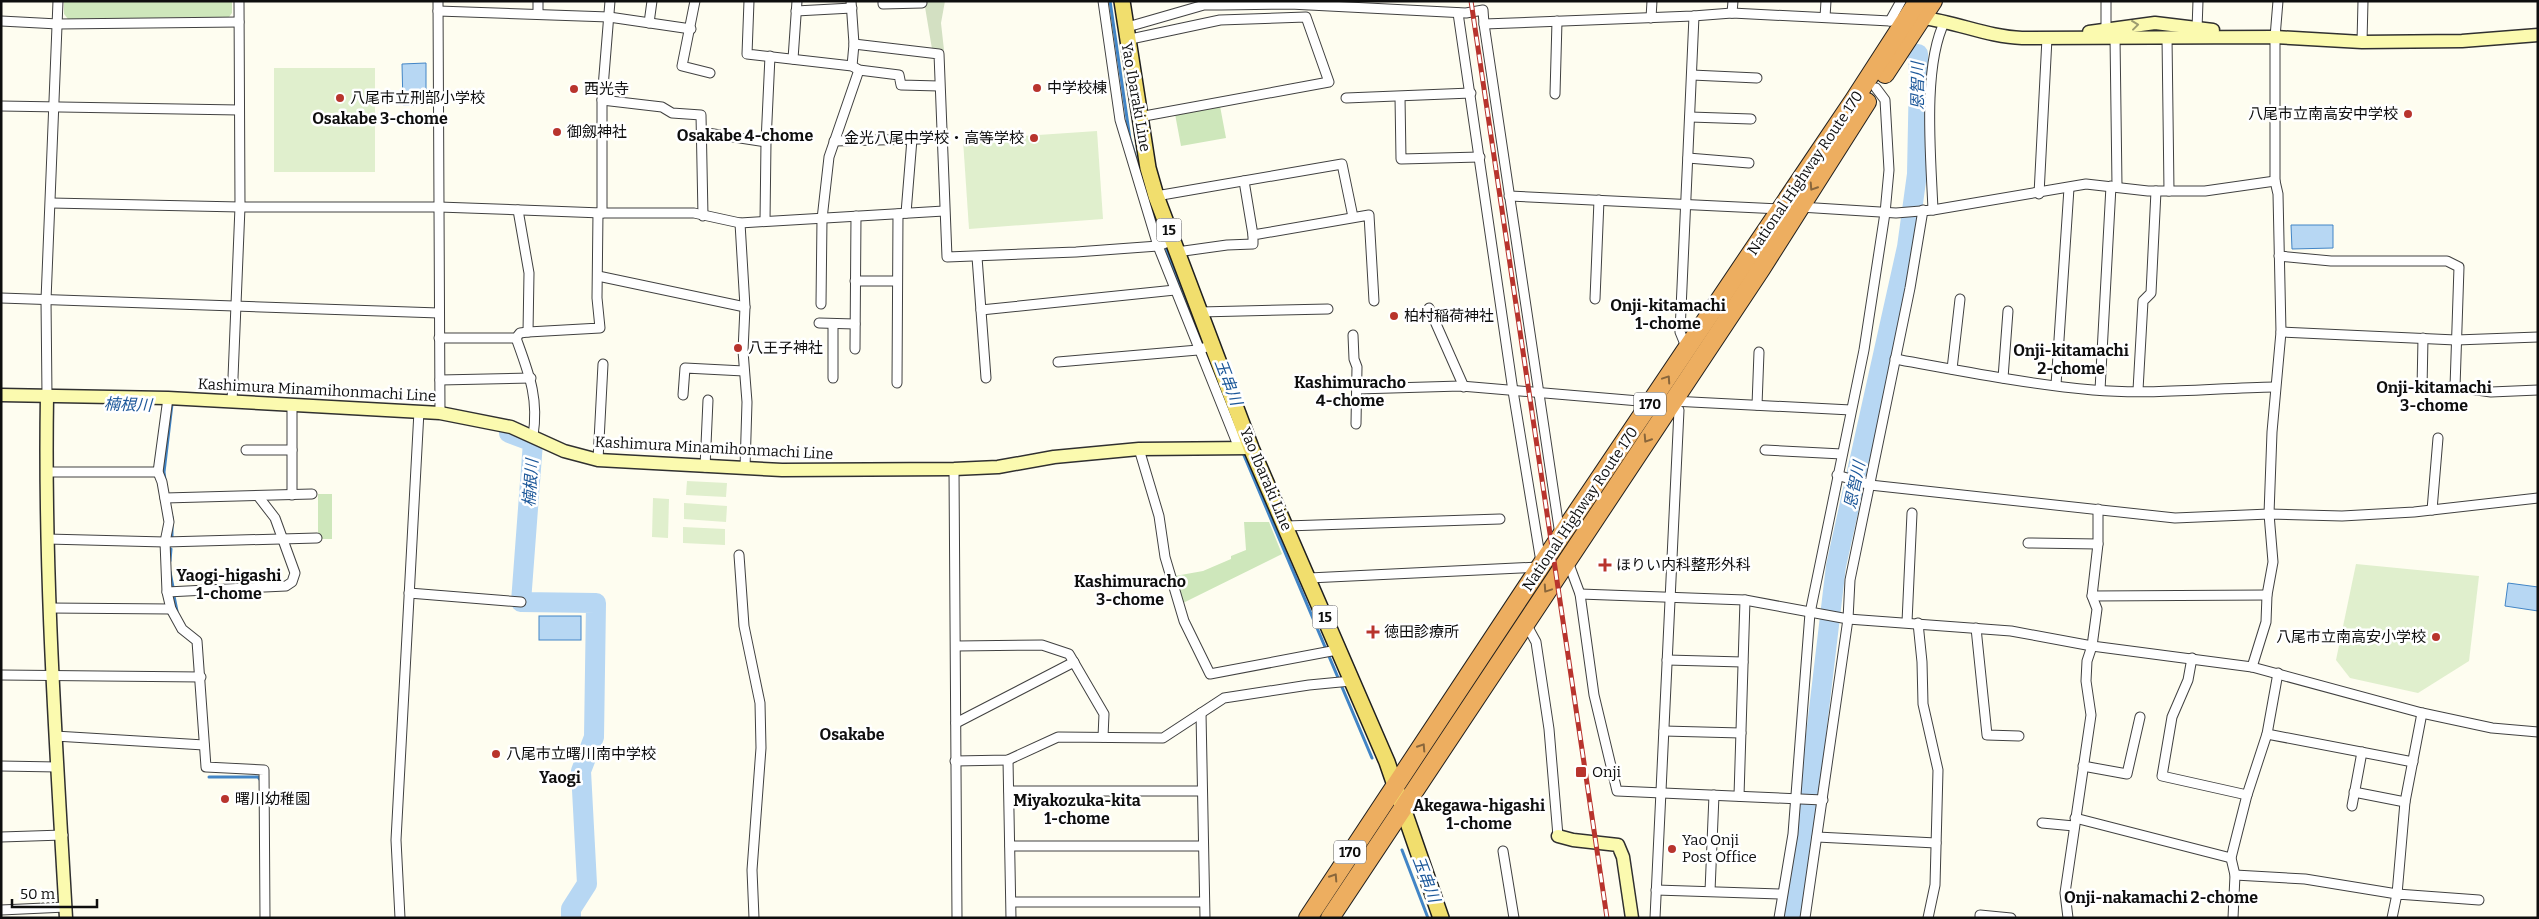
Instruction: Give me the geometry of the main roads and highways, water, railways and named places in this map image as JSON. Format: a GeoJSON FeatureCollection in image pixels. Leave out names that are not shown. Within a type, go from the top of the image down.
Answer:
{"type":"FeatureCollection","features":[{"type":"Feature","properties":{"kind":"highway","name":"National Highway Route 170"},"geometry":{"type":"LineString","coordinates":[[1308,918],[1355,844],[1519,616],[1567,559],[1906,43],[1918,13]]}},
{"type":"Feature","properties":{"kind":"highway","name":"National Highway Route 170"},"geometry":{"type":"LineString","coordinates":[[1330,918],[1402,809],[1519,616],[1541,566],[1781,209],[1918,13]]}},
{"type":"Feature","properties":{"kind":"main road","name":"Yao Ibaraki Line"},"geometry":{"type":"LineString","coordinates":[[1122,1],[1125,34],[1148,168],[1167,245],[1200,312],[1205,348],[1245,448],[1286,526],[1396,788],[1441,918]]}},
{"type":"Feature","properties":{"kind":"water"},"geometry":{"type":"Polygon","coordinates":[[[426,63],[426,105],[403,105],[402,64],[426,63]]]}},
{"type":"Feature","properties":{"kind":"water"},"geometry":{"type":"Polygon","coordinates":[[[2291,225],[2333,225],[2333,248],[2292,249],[2291,225]]]}},
{"type":"Feature","properties":{"kind":"water"},"geometry":{"type":"Polygon","coordinates":[[[2508,583],[2538,587],[2538,611],[2505,606],[2508,583]]]}},
{"type":"Feature","properties":{"kind":"water"},"geometry":{"type":"Polygon","coordinates":[[[539,616],[581,616],[581,640],[539,640],[539,616]]]}},
{"type":"Feature","properties":{"kind":"waterway","name":"玉串川"},"geometry":{"type":"LineString","coordinates":[[1110,1],[1130,139],[1152,210],[1196,330]]}},
{"type":"Feature","properties":{"kind":"waterway","name":"恩智川"},"geometry":{"type":"LineString","coordinates":[[1792,918],[1804,836],[1836,566],[1907,247],[1917,174],[1918,54]]}},
{"type":"Feature","properties":{"kind":"waterway"},"geometry":{"type":"LineString","coordinates":[[165,480],[164,472],[172,404]]}},
{"type":"Feature","properties":{"kind":"waterway","name":"楠根川"},"geometry":{"type":"LineString","coordinates":[[509,433],[533,442],[521,602],[596,603],[594,737],[581,771],[587,884],[571,909],[571,918]]}},
{"type":"Feature","properties":{"kind":"waterway","name":"玉串川"},"geometry":{"type":"LineString","coordinates":[[1243,453],[1372,758]]}},
{"type":"Feature","properties":{"kind":"waterway"},"geometry":{"type":"LineString","coordinates":[[172,517],[172,539]]}},
{"type":"Feature","properties":{"kind":"waterway"},"geometry":{"type":"LineString","coordinates":[[170,561],[171,549]]}},
{"type":"Feature","properties":{"kind":"waterway"},"geometry":{"type":"LineString","coordinates":[[170,572],[173,587]]}},
{"type":"Feature","properties":{"kind":"waterway"},"geometry":{"type":"LineString","coordinates":[[174,596],[177,611]]}},
{"type":"Feature","properties":{"kind":"waterway"},"geometry":{"type":"LineString","coordinates":[[209,777],[258,777],[262,782]]}},
{"type":"Feature","properties":{"kind":"waterway","name":"玉串川"},"geometry":{"type":"LineString","coordinates":[[1402,850],[1428,918]]}},
{"type":"Feature","properties":{"kind":"railway"},"geometry":{"type":"LineString","coordinates":[[1471,1],[1607,918]]}},
{"type":"Feature","properties":{"kind":"place","name":"中学校棟"},"geometry":{"type":"Point","coordinates":[1037,88]}},
{"type":"Feature","properties":{"kind":"place","name":"西光寺"},"geometry":{"type":"Point","coordinates":[574,89]}},
{"type":"Feature","properties":{"kind":"place","name":"八尾市立刑部小学校"},"geometry":{"type":"Point","coordinates":[340,98]}},
{"type":"Feature","properties":{"kind":"place","name":"八尾市立南高安中学校"},"geometry":{"type":"Point","coordinates":[2408,114]}},
{"type":"Feature","properties":{"kind":"place","name":"御劔神社"},"geometry":{"type":"Point","coordinates":[557,132]}},
{"type":"Feature","properties":{"kind":"place","name":"金光八尾中学校・高等学校"},"geometry":{"type":"Point","coordinates":[1034,138]}},
{"type":"Feature","properties":{"kind":"place","name":"柏村稲荷神社"},"geometry":{"type":"Point","coordinates":[1394,316]}},
{"type":"Feature","properties":{"kind":"place","name":"八王子神社"},"geometry":{"type":"Point","coordinates":[738,348]}},
{"type":"Feature","properties":{"kind":"place","name":"ほりい内科整形外科"},"geometry":{"type":"Point","coordinates":[1605,565]}},
{"type":"Feature","properties":{"kind":"place","name":"徳田診療所"},"geometry":{"type":"Point","coordinates":[1373,632]}},
{"type":"Feature","properties":{"kind":"place","name":"八尾市立南高安小学校"},"geometry":{"type":"Point","coordinates":[2436,637]}},
{"type":"Feature","properties":{"kind":"place","name":"八尾市立曙川南中学校"},"geometry":{"type":"Point","coordinates":[496,754]}},
{"type":"Feature","properties":{"kind":"place","name":"Onji"},"geometry":{"type":"Point","coordinates":[1581,772]}},
{"type":"Feature","properties":{"kind":"place","name":"曙川幼稚園"},"geometry":{"type":"Point","coordinates":[225,799]}},
{"type":"Feature","properties":{"kind":"place","name":"Yao Onji Post Office"},"geometry":{"type":"Point","coordinates":[1672,849]}},
{"type":"Feature","properties":{"kind":"district","name":"Osakabe 3-chome"},"geometry":{"type":"Point","coordinates":[380,118]}},
{"type":"Feature","properties":{"kind":"district","name":"Osakabe 4-chome"},"geometry":{"type":"Point","coordinates":[745,135]}},
{"type":"Feature","properties":{"kind":"district","name":"Onji-kitamachi 1-chome"},"geometry":{"type":"Point","coordinates":[1668,314]}},
{"type":"Feature","properties":{"kind":"district","name":"Onji-kitamachi 2-chome"},"geometry":{"type":"Point","coordinates":[2071,359]}},
{"type":"Feature","properties":{"kind":"district","name":"Kashimuracho 4-chome"},"geometry":{"type":"Point","coordinates":[1350,391]}},
{"type":"Feature","properties":{"kind":"district","name":"Onji-kitamachi 3-chome"},"geometry":{"type":"Point","coordinates":[2434,396]}},
{"type":"Feature","properties":{"kind":"district","name":"Yaogi-higashi 1-chome"},"geometry":{"type":"Point","coordinates":[229,584]}},
{"type":"Feature","properties":{"kind":"district","name":"Kashimuracho 3-chome"},"geometry":{"type":"Point","coordinates":[1130,590]}},
{"type":"Feature","properties":{"kind":"district","name":"Osakabe"},"geometry":{"type":"Point","coordinates":[852,734]}},
{"type":"Feature","properties":{"kind":"district","name":"Yaogi"},"geometry":{"type":"Point","coordinates":[560,777]}},
{"type":"Feature","properties":{"kind":"district","name":"Miyakozuka-kita 1-chome"},"geometry":{"type":"Point","coordinates":[1077,809]}},
{"type":"Feature","properties":{"kind":"district","name":"Akegawa-higashi 1-chome"},"geometry":{"type":"Point","coordinates":[1479,814]}},
{"type":"Feature","properties":{"kind":"district","name":"Onji-nakamachi 2-chome"},"geometry":{"type":"Point","coordinates":[2161,897]}}]}
